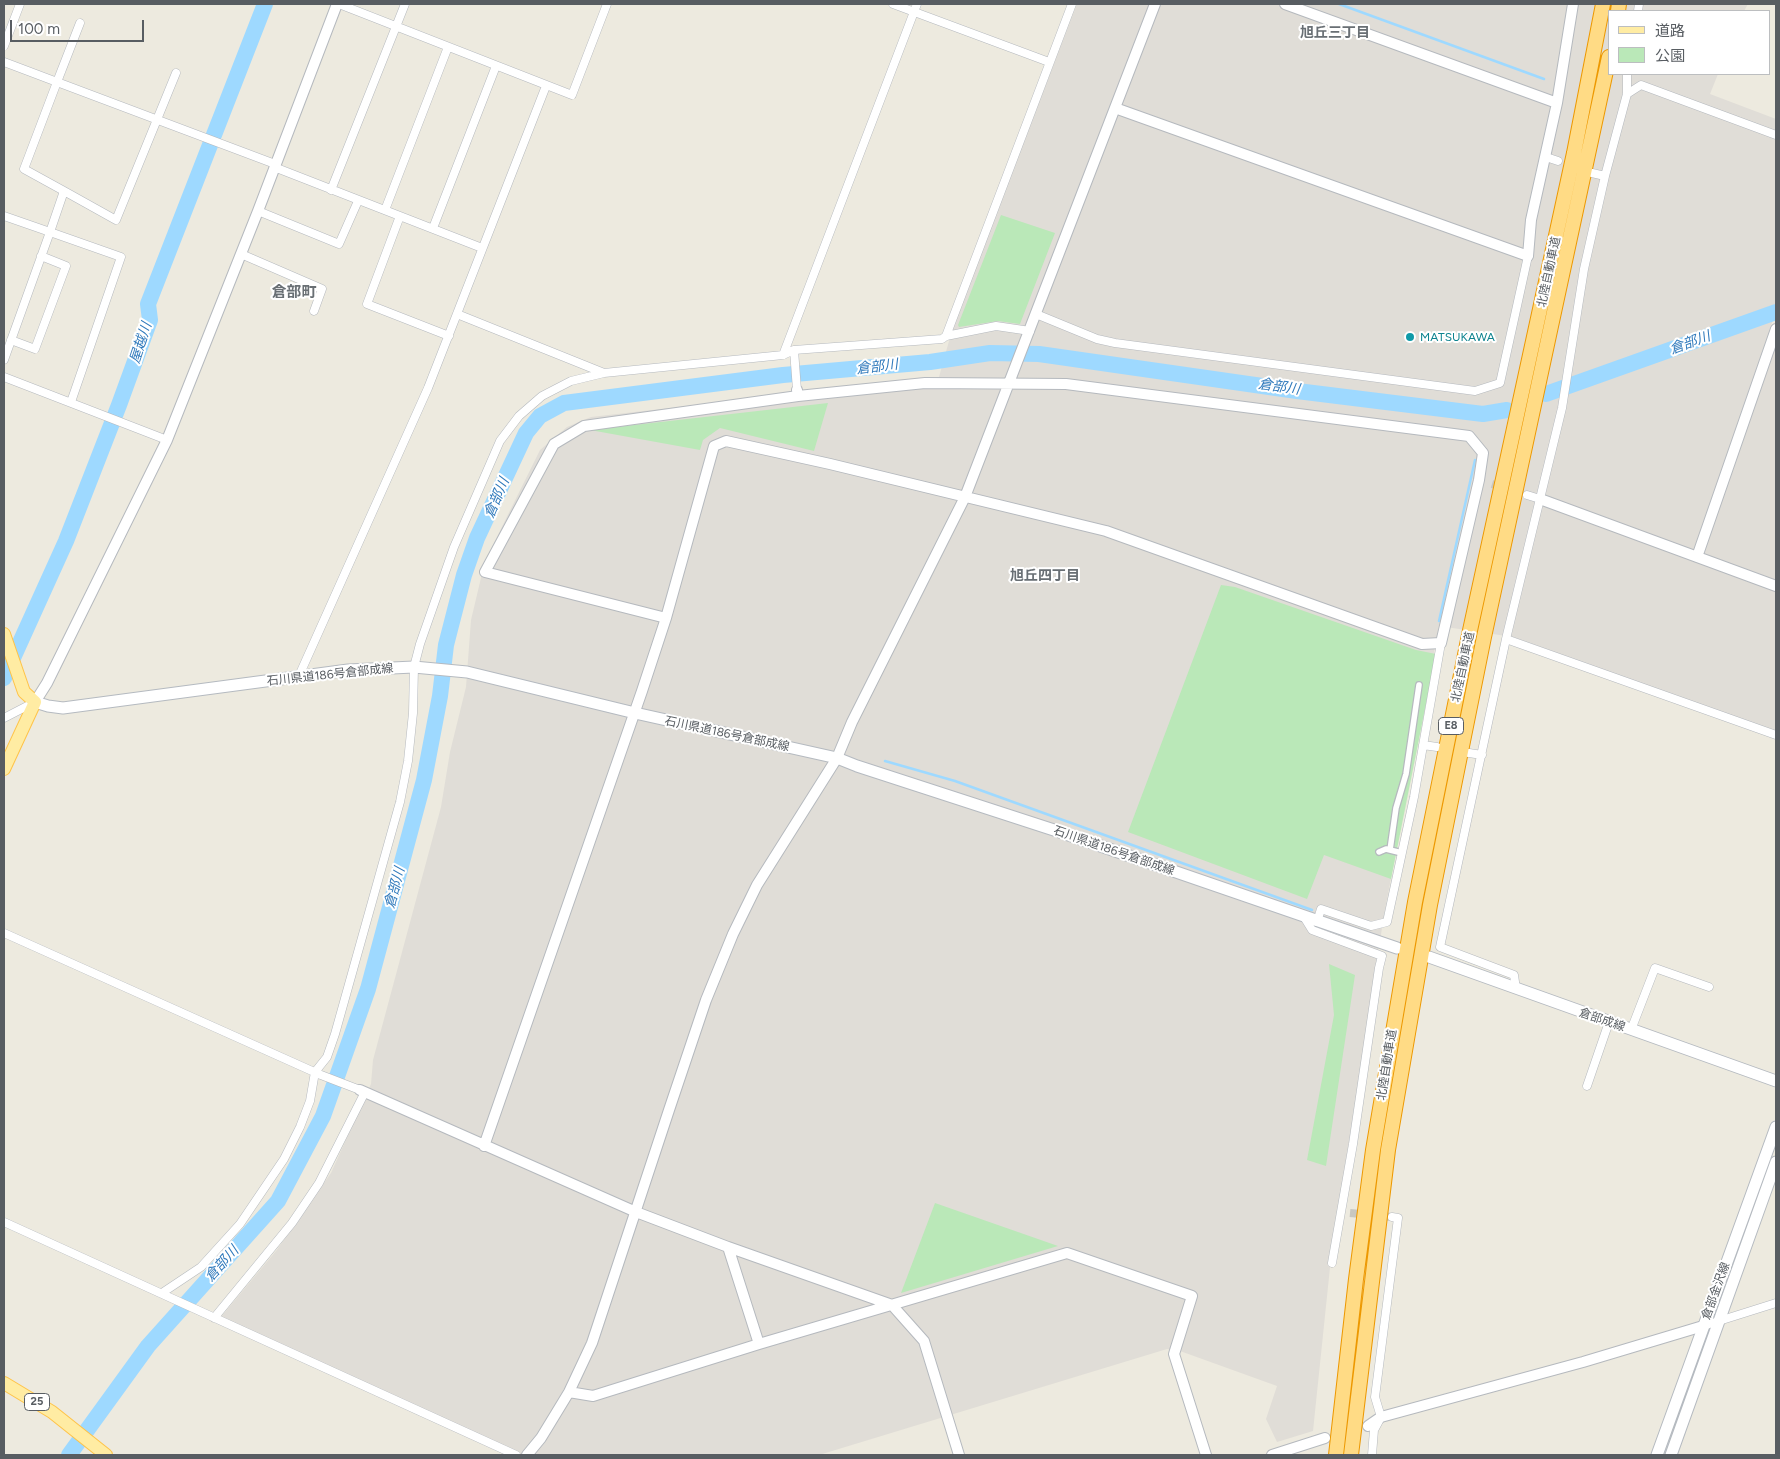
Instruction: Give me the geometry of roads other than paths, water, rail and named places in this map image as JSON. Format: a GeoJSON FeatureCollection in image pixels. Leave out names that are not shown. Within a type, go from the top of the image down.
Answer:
{"type":"FeatureCollection","features":[{"type":"Feature","properties":{"kind":"highway","name":"北陸自動車道"},"geometry":{"type":"LineString","coordinates":[[1336,1455],[1373,1150],[1414,911],[1469,635],[1564,200],[1603,4]]}},
{"type":"Feature","properties":{"kind":"highway","name":"北陸自動車道"},"geometry":{"type":"LineString","coordinates":[[1351,1455],[1388,1150],[1430,905],[1480,657],[1608,62]]}},
{"type":"Feature","properties":{"kind":"main road"},"geometry":{"type":"LineString","coordinates":[[4,768],[35,702],[24,692],[5,636]]}},
{"type":"Feature","properties":{"kind":"main road","name":"石川県道186号倉部成線"},"geometry":{"type":"LineString","coordinates":[[35,702],[63,708],[348,670],[417,667],[467,672],[635,713],[837,758],[1057,831],[1316,922],[1396,948]]}},
{"type":"Feature","properties":{"kind":"main road","name":"倉部成線"},"geometry":{"type":"LineString","coordinates":[[1429,957],[1776,1081]]}},
{"type":"Feature","properties":{"kind":"main road","name":"倉部金沢線"},"geometry":{"type":"LineString","coordinates":[[1656,1455],[1703,1326],[1772,1155],[1776,1128]]}},
{"type":"Feature","properties":{"kind":"main road","name":"倉部金沢線"},"geometry":{"type":"LineString","coordinates":[[1670,1455],[1776,1162]]}},
{"type":"Feature","properties":{"kind":"main road","name":"25"},"geometry":{"type":"LineString","coordinates":[[4,1383],[21,1392],[68,1425],[102,1452]]}},
{"type":"Feature","properties":{"kind":"street"},"geometry":{"type":"LineString","coordinates":[[4,46],[20,4]]}},
{"type":"Feature","properties":{"kind":"street"},"geometry":{"type":"LineString","coordinates":[[4,718],[35,702],[47,683],[166,440],[258,211],[338,4],[572,95],[607,4]]}},
{"type":"Feature","properties":{"kind":"street"},"geometry":{"type":"LineString","coordinates":[[331,190],[404,4]]}},
{"type":"Feature","properties":{"kind":"street"},"geometry":{"type":"LineString","coordinates":[[893,4],[916,8],[1049,62]]}},
{"type":"Feature","properties":{"kind":"street"},"geometry":{"type":"LineString","coordinates":[[946,336],[1072,4]]}},
{"type":"Feature","properties":{"kind":"street"},"geometry":{"type":"LineString","coordinates":[[527,1455],[541,1438],[569,1392],[592,1344],[706,1000],[733,934],[757,885],[837,758],[852,722],[965,497],[1155,4]]}},
{"type":"Feature","properties":{"kind":"street"},"geometry":{"type":"LineString","coordinates":[[1285,4],[1557,104]]}},
{"type":"Feature","properties":{"kind":"street"},"geometry":{"type":"LineString","coordinates":[[1036,314],[1098,339],[1116,343],[1475,391],[1500,383],[1528,256],[1531,220],[1557,104],[1573,4]]}},
{"type":"Feature","properties":{"kind":"street"},"geometry":{"type":"LineString","coordinates":[[783,354],[916,8]]}},
{"type":"Feature","properties":{"kind":"street"},"geometry":{"type":"LineString","coordinates":[[80,23],[24,169],[116,220],[176,73]]}},
{"type":"Feature","properties":{"kind":"street"},"geometry":{"type":"LineString","coordinates":[[384,210],[448,47]]}},
{"type":"Feature","properties":{"kind":"street"},"geometry":{"type":"LineString","coordinates":[[4,62],[218,143],[358,201],[482,248]]}},
{"type":"Feature","properties":{"kind":"street"},"geometry":{"type":"LineString","coordinates":[[433,228],[496,66]]}},
{"type":"Feature","properties":{"kind":"street"},"geometry":{"type":"LineString","coordinates":[[1516,989],[1514,975],[1440,947],[1506,639],[1562,408],[1584,269],[1604,176],[1627,94],[1628,75]]}},
{"type":"Feature","properties":{"kind":"street"},"geometry":{"type":"LineString","coordinates":[[1627,94],[1640,85],[1776,135]]}},
{"type":"Feature","properties":{"kind":"street"},"geometry":{"type":"LineString","coordinates":[[298,678],[449,336],[546,86]]}},
{"type":"Feature","properties":{"kind":"street"},"geometry":{"type":"LineString","coordinates":[[1115,108],[1528,256]]}},
{"type":"Feature","properties":{"kind":"street"},"geometry":{"type":"LineString","coordinates":[[1546,158],[1558,161]]}},
{"type":"Feature","properties":{"kind":"street"},"geometry":{"type":"LineString","coordinates":[[1592,173],[1604,176]]}},
{"type":"Feature","properties":{"kind":"street"},"geometry":{"type":"LineString","coordinates":[[4,360],[64,191]]}},
{"type":"Feature","properties":{"kind":"street"},"geometry":{"type":"LineString","coordinates":[[258,211],[339,244],[358,201]]}},
{"type":"Feature","properties":{"kind":"street"},"geometry":{"type":"LineString","coordinates":[[4,216],[121,257],[70,402]]}},
{"type":"Feature","properties":{"kind":"street"},"geometry":{"type":"LineString","coordinates":[[400,216],[367,304],[449,336]]}},
{"type":"Feature","properties":{"kind":"street"},"geometry":{"type":"LineString","coordinates":[[241,254],[322,289],[314,311]]}},
{"type":"Feature","properties":{"kind":"street"},"geometry":{"type":"LineString","coordinates":[[11,340],[35,349],[66,266],[41,256]]}},
{"type":"Feature","properties":{"kind":"street"},"geometry":{"type":"LineString","coordinates":[[457,314],[604,372]]}},
{"type":"Feature","properties":{"kind":"street"},"geometry":{"type":"LineString","coordinates":[[164,1294],[201,1267],[240,1224],[284,1159],[300,1127],[318,1074],[327,1057],[335,1034],[400,802],[408,761],[417,667],[454,547],[500,441],[519,416],[542,396],[571,381],[604,372],[942,339],[946,336],[996,326],[1028,335]]}},
{"type":"Feature","properties":{"kind":"street"},"geometry":{"type":"LineString","coordinates":[[1697,556],[1776,329]]}},
{"type":"Feature","properties":{"kind":"street"},"geometry":{"type":"LineString","coordinates":[[794,354],[798,393]]}},
{"type":"Feature","properties":{"kind":"street"},"geometry":{"type":"LineString","coordinates":[[4,376],[166,440]]}},
{"type":"Feature","properties":{"kind":"street"},"geometry":{"type":"LineString","coordinates":[[666,618],[485,572],[554,444],[584,426],[798,393],[925,383],[1066,384],[1470,436],[1483,453],[1479,480],[1441,643],[1388,922],[1371,926],[1322,909],[1316,922]]}},
{"type":"Feature","properties":{"kind":"street"},"geometry":{"type":"LineString","coordinates":[[484,1146],[635,713],[666,618],[714,446],[726,441],[1106,531],[1422,644],[1441,643]]}},
{"type":"Feature","properties":{"kind":"street"},"geometry":{"type":"LineString","coordinates":[[1527,495],[1776,586]]}},
{"type":"Feature","properties":{"kind":"street"},"geometry":{"type":"LineString","coordinates":[[1506,639],[1776,735]]}},
{"type":"Feature","properties":{"kind":"street"},"geometry":{"type":"LineString","coordinates":[[1390,850],[1396,808],[1406,774],[1419,685]]}},
{"type":"Feature","properties":{"kind":"street"},"geometry":{"type":"LineString","coordinates":[[1423,745],[1437,747]]}},
{"type":"Feature","properties":{"kind":"street"},"geometry":{"type":"LineString","coordinates":[[1469,753],[1482,755]]}},
{"type":"Feature","properties":{"kind":"street"},"geometry":{"type":"LineString","coordinates":[[1379,852],[1390,850],[1402,853]]}},
{"type":"Feature","properties":{"kind":"street"},"geometry":{"type":"LineString","coordinates":[[1304,917],[1312,930],[1382,956],[1354,1144],[1332,1263]]}},
{"type":"Feature","properties":{"kind":"street"},"geometry":{"type":"LineString","coordinates":[[4,933],[318,1074],[363,1091],[636,1212],[892,1305],[924,1341],[959,1455]]}},
{"type":"Feature","properties":{"kind":"street"},"geometry":{"type":"LineString","coordinates":[[1631,1030],[1656,968],[1709,988]]}},
{"type":"Feature","properties":{"kind":"street"},"geometry":{"type":"LineString","coordinates":[[1587,1086],[1609,1022]]}},
{"type":"Feature","properties":{"kind":"street"},"geometry":{"type":"LineString","coordinates":[[214,1318],[292,1223],[319,1182],[363,1091]]}},
{"type":"Feature","properties":{"kind":"street"},"geometry":{"type":"LineString","coordinates":[[1341,1211],[1350,1213]]}},
{"type":"Feature","properties":{"kind":"street"},"geometry":{"type":"LineString","coordinates":[[1372,1455],[1374,1430],[1381,1417],[1375,1397],[1398,1218],[1392,1217]]}},
{"type":"Feature","properties":{"kind":"street"},"geometry":{"type":"LineString","coordinates":[[4,1222],[516,1455]]}},
{"type":"Feature","properties":{"kind":"street"},"geometry":{"type":"LineString","coordinates":[[728,1247],[759,1344]]}},
{"type":"Feature","properties":{"kind":"street"},"geometry":{"type":"LineString","coordinates":[[569,1392],[593,1396],[759,1344],[1067,1253],[1192,1296],[1174,1354],[1206,1455]]}},
{"type":"Feature","properties":{"kind":"street"},"geometry":{"type":"LineString","coordinates":[[1368,1426],[1381,1417],[1583,1362],[1776,1302]]}},
{"type":"Feature","properties":{"kind":"street"},"geometry":{"type":"LineString","coordinates":[[1272,1455],[1293,1452],[1325,1438]]}},
{"type":"Feature","properties":{"kind":"waterway","name":"屋越川"},"geometry":{"type":"LineString","coordinates":[[4,678],[66,541],[119,405],[150,320],[148,304],[265,4]]}},
{"type":"Feature","properties":{"kind":"waterway"},"geometry":{"type":"LineString","coordinates":[[1339,4],[1544,79]]}},
{"type":"Feature","properties":{"kind":"waterway","name":"倉部川"},"geometry":{"type":"LineString","coordinates":[[1546,394],[1776,312]]}},
{"type":"Feature","properties":{"kind":"waterway","name":"倉部川"},"geometry":{"type":"LineString","coordinates":[[69,1455],[148,1346],[278,1201],[323,1116],[368,989],[424,780],[440,696],[446,645],[464,575],[477,538],[526,433],[540,416],[564,403],[783,375],[930,362],[990,353],[1039,354],[1297,391],[1483,414],[1507,410]]}},
{"type":"Feature","properties":{"kind":"waterway"},"geometry":{"type":"LineString","coordinates":[[1439,621],[1475,460]]}},
{"type":"Feature","properties":{"kind":"waterway"},"geometry":{"type":"LineString","coordinates":[[885,761],[955,781],[1312,910]]}},
{"type":"Feature","properties":{"kind":"tunnel"},"geometry":{"type":"LineString","coordinates":[[1492,484],[1527,495]]}},
{"type":"Feature","properties":{"kind":"tunnel"},"geometry":{"type":"LineString","coordinates":[[1350,1213],[1392,1217]]}},
{"type":"Feature","properties":{"kind":"place","name":"MATSUKAWA"},"geometry":{"type":"Point","coordinates":[1410,337]}},
{"type":"Feature","properties":{"kind":"district","name":"旭丘三丁目"},"geometry":{"type":"Point","coordinates":[1335,33]}},
{"type":"Feature","properties":{"kind":"district","name":"倉部町"},"geometry":{"type":"Point","coordinates":[294,293]}},
{"type":"Feature","properties":{"kind":"district","name":"旭丘四丁目"},"geometry":{"type":"Point","coordinates":[1045,576]}}]}
